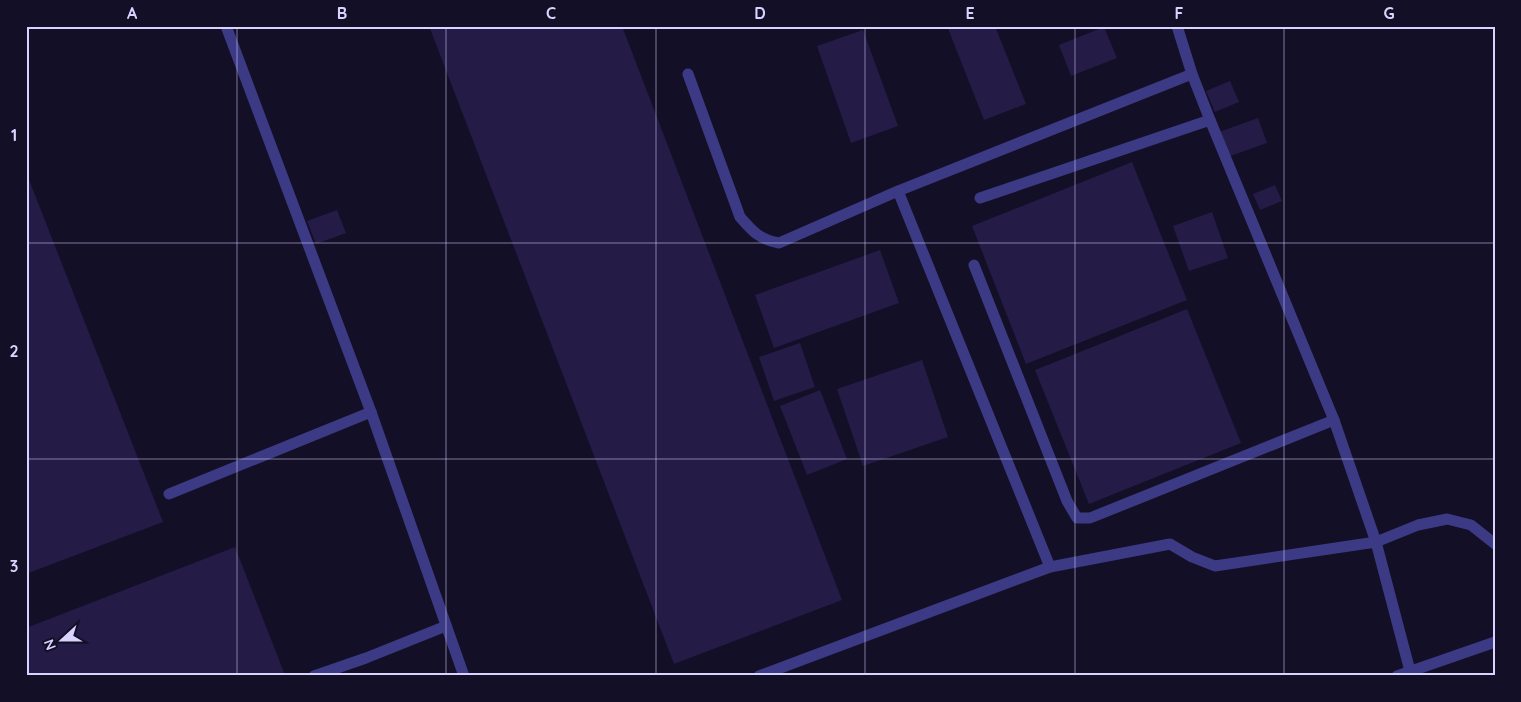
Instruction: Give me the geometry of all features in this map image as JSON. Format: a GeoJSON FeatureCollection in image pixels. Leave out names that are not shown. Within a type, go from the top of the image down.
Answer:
{"type":"FeatureCollection","features":[{"type":"Feature","properties":{"kind":"lane"},"geometry":{"type":"LineString","coordinates":[[226,26],[371,412],[464,676]]}},
{"type":"Feature","properties":{"kind":"lane"},"geometry":{"type":"LineString","coordinates":[[1177,26],[1192,74],[1210,120],[1334,420],[1376,542],[1410,671]]}},
{"type":"Feature","properties":{"kind":"lane"},"geometry":{"type":"LineString","coordinates":[[688,74],[740,217],[752,231],[766,241],[778,243],[898,191],[1192,74]]}},
{"type":"Feature","properties":{"kind":"lane"},"geometry":{"type":"LineString","coordinates":[[980,198],[1210,120]]}},
{"type":"Feature","properties":{"kind":"lane"},"geometry":{"type":"LineString","coordinates":[[898,191],[1050,567]]}},
{"type":"Feature","properties":{"kind":"lane"},"geometry":{"type":"LineString","coordinates":[[974,265],[1067,501],[1077,518],[1090,518],[1334,420]]}},
{"type":"Feature","properties":{"kind":"lane"},"geometry":{"type":"LineString","coordinates":[[169,494],[371,412]]}},
{"type":"Feature","properties":{"kind":"lane"},"geometry":{"type":"LineString","coordinates":[[759,676],[1050,567],[1170,544],[1192,557],[1215,566],[1376,542],[1418,525],[1447,519],[1470,526],[1495,544]]}},
{"type":"Feature","properties":{"kind":"lane"},"geometry":{"type":"LineString","coordinates":[[314,676],[366,658],[446,626]]}},
{"type":"Feature","properties":{"kind":"lane"},"geometry":{"type":"LineString","coordinates":[[1397,676],[1495,642]]}},
{"type":"Feature","properties":{"kind":"building"},"geometry":{"type":"Polygon","coordinates":[[[429,26],[622,26],[842,600],[674,664],[429,26]]]}},
{"type":"Feature","properties":{"kind":"building"},"geometry":{"type":"Polygon","coordinates":[[[947,26],[995,26],[1026,104],[984,120],[947,26]]]}},
{"type":"Feature","properties":{"kind":"building"},"geometry":{"type":"Polygon","coordinates":[[[1104,27],[1117,58],[1071,76],[1059,45],[1104,27]]]}},
{"type":"Feature","properties":{"kind":"building"},"geometry":{"type":"Polygon","coordinates":[[[863,30],[898,126],[851,143],[817,46],[863,30]]]}},
{"type":"Feature","properties":{"kind":"building"},"geometry":{"type":"Polygon","coordinates":[[[1230,81],[1239,102],[1215,112],[1206,91],[1230,81]]]}},
{"type":"Feature","properties":{"kind":"building"},"geometry":{"type":"Polygon","coordinates":[[[1258,118],[1267,143],[1228,157],[1219,132],[1258,118]]]}},
{"type":"Feature","properties":{"kind":"building"},"geometry":{"type":"Polygon","coordinates":[[[1132,162],[1187,300],[1026,364],[972,226],[1132,162]]]}},
{"type":"Feature","properties":{"kind":"building"},"geometry":{"type":"Polygon","coordinates":[[[26,172],[163,522],[26,574],[26,172]]]}},
{"type":"Feature","properties":{"kind":"building"},"geometry":{"type":"Polygon","coordinates":[[[1275,185],[1282,201],[1260,210],[1253,194],[1275,185]]]}},
{"type":"Feature","properties":{"kind":"building"},"geometry":{"type":"Polygon","coordinates":[[[337,210],[346,233],[316,244],[307,221],[337,210]]]}},
{"type":"Feature","properties":{"kind":"building"},"geometry":{"type":"Polygon","coordinates":[[[1212,212],[1228,258],[1189,271],[1173,226],[1212,212]]]}},
{"type":"Feature","properties":{"kind":"building"},"geometry":{"type":"Polygon","coordinates":[[[880,250],[899,303],[774,348],[755,295],[880,250]]]}},
{"type":"Feature","properties":{"kind":"building"},"geometry":{"type":"Polygon","coordinates":[[[1187,309],[1241,443],[1089,504],[1035,370],[1187,309]]]}},
{"type":"Feature","properties":{"kind":"building"},"geometry":{"type":"Polygon","coordinates":[[[800,343],[815,387],[774,401],[759,357],[800,343]]]}},
{"type":"Feature","properties":{"kind":"building"},"geometry":{"type":"Polygon","coordinates":[[[922,360],[948,437],[863,466],[837,389],[922,360]]]}},
{"type":"Feature","properties":{"kind":"building"},"geometry":{"type":"Polygon","coordinates":[[[820,390],[847,459],[807,475],[780,406],[820,390]]]}},
{"type":"Feature","properties":{"kind":"building"},"geometry":{"type":"Polygon","coordinates":[[[235,547],[285,675],[26,676],[26,628],[235,547]]]}}]}
